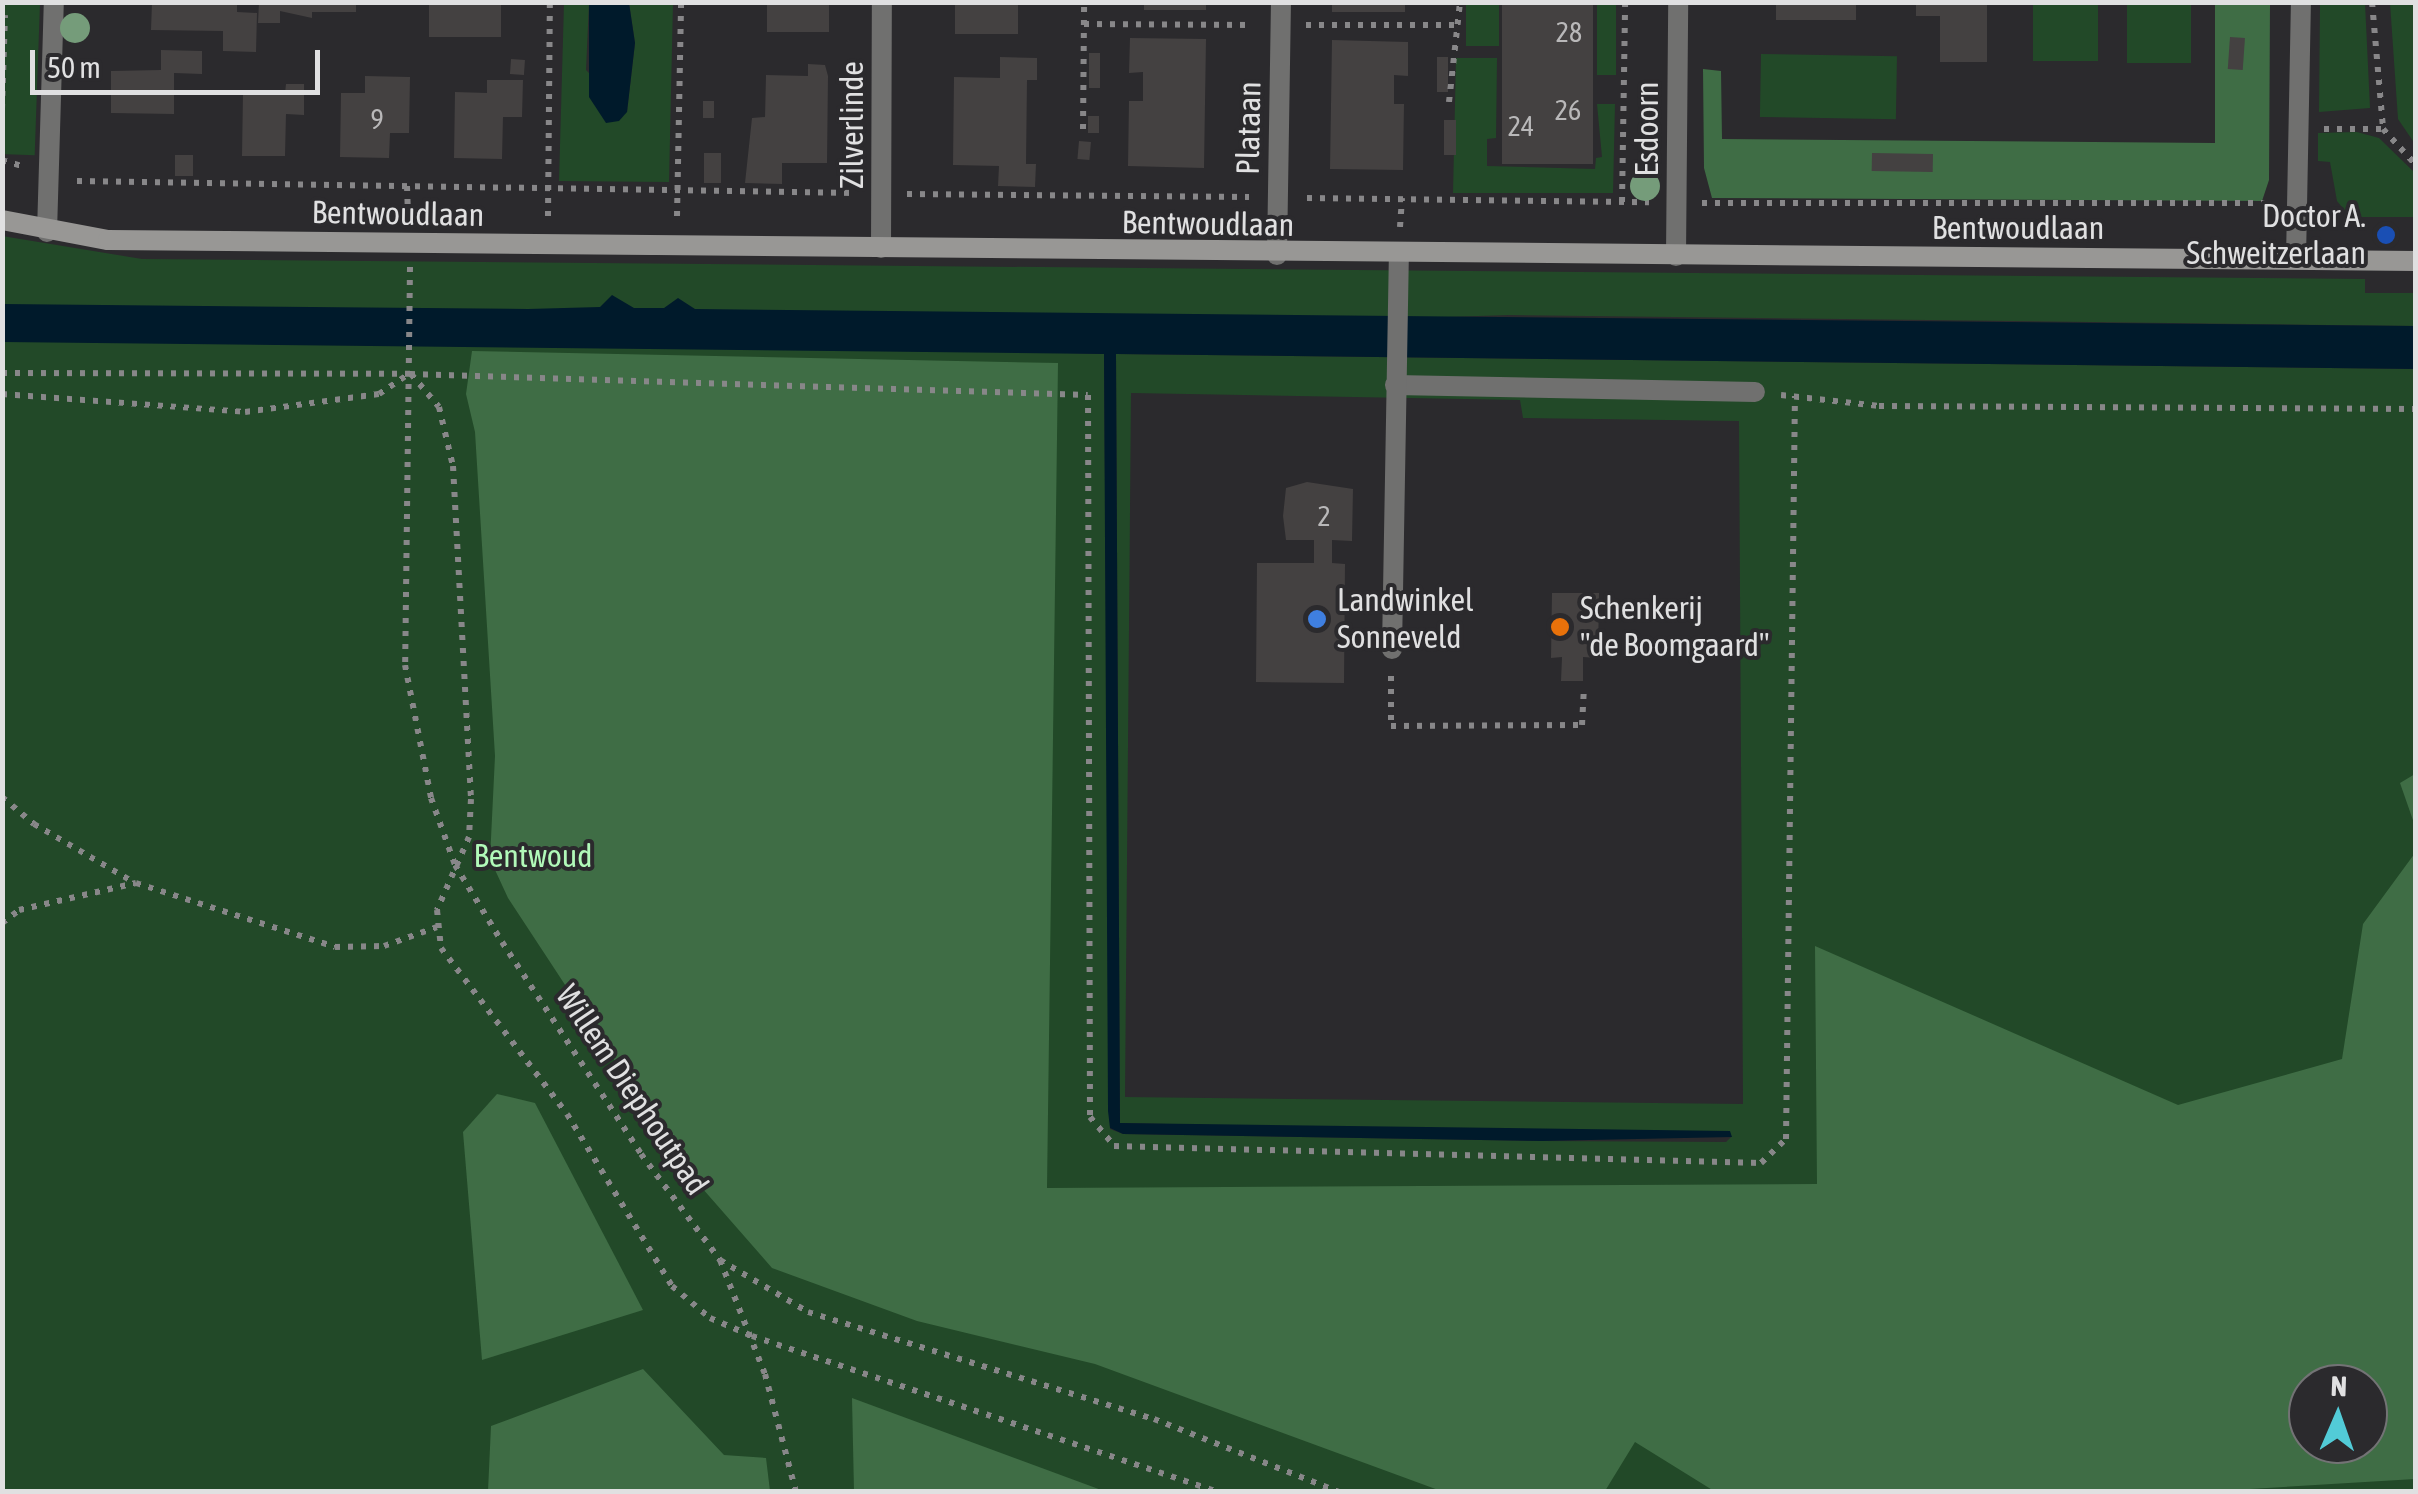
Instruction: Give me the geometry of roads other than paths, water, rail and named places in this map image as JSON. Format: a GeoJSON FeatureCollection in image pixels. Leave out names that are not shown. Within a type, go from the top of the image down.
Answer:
{"type":"FeatureCollection","features":[{"type":"Feature","properties":{"kind":"main road","name":"Bentwoudlaan"},"geometry":{"type":"LineString","coordinates":[[2,220],[47,232],[108,240],[1277,255],[2416,261]]}},
{"type":"Feature","properties":{"kind":"street"},"geometry":{"type":"LineString","coordinates":[[47,232],[52,174],[54,2]]}},
{"type":"Feature","properties":{"kind":"street","name":"Zilverlinde"},"geometry":{"type":"LineString","coordinates":[[881,248],[882,2]]}},
{"type":"Feature","properties":{"kind":"street","name":"Plataan"},"geometry":{"type":"LineString","coordinates":[[1277,255],[1281,2]]}},
{"type":"Feature","properties":{"kind":"street","name":"Esdoorn"},"geometry":{"type":"LineString","coordinates":[[1676,256],[1678,2]]}},
{"type":"Feature","properties":{"kind":"street"},"geometry":{"type":"LineString","coordinates":[[2296,259],[2301,2]]}},
{"type":"Feature","properties":{"kind":"street"},"geometry":{"type":"LineString","coordinates":[[1392,650],[1399,256]]}},
{"type":"Feature","properties":{"kind":"street"},"geometry":{"type":"LineString","coordinates":[[1394,378],[1755,392]]}},
{"type":"Feature","properties":{"kind":"water"},"geometry":{"type":"Polygon","coordinates":[[[589,3],[629,3],[635,43],[627,112],[619,121],[606,123],[589,97],[589,3]]]}},
{"type":"Feature","properties":{"kind":"water"},"geometry":{"type":"Polygon","coordinates":[[[612,295],[634,308],[664,308],[678,298],[695,309],[2415,326],[2416,369],[1116,354],[1120,1123],[1730,1131],[1732,1137],[1542,1141],[1123,1134],[1110,1128],[1108,1111],[1104,354],[3,342],[3,304],[528,309],[600,307],[612,295]]]}},
{"type":"Feature","properties":{"kind":"place","name":"Doctor A. Schweitzerlaan"},"geometry":{"type":"Point","coordinates":[2386,235]}},
{"type":"Feature","properties":{"kind":"place","name":"Landwinkel Sonneveld"},"geometry":{"type":"Point","coordinates":[1317,619]}},
{"type":"Feature","properties":{"kind":"place","name":"Schenkerij \"de Boomgaard\""},"geometry":{"type":"Point","coordinates":[1560,627]}},
{"type":"Feature","properties":{"kind":"park label","name":"Bentwoud"},"geometry":{"type":"Point","coordinates":[533,856]}}]}
